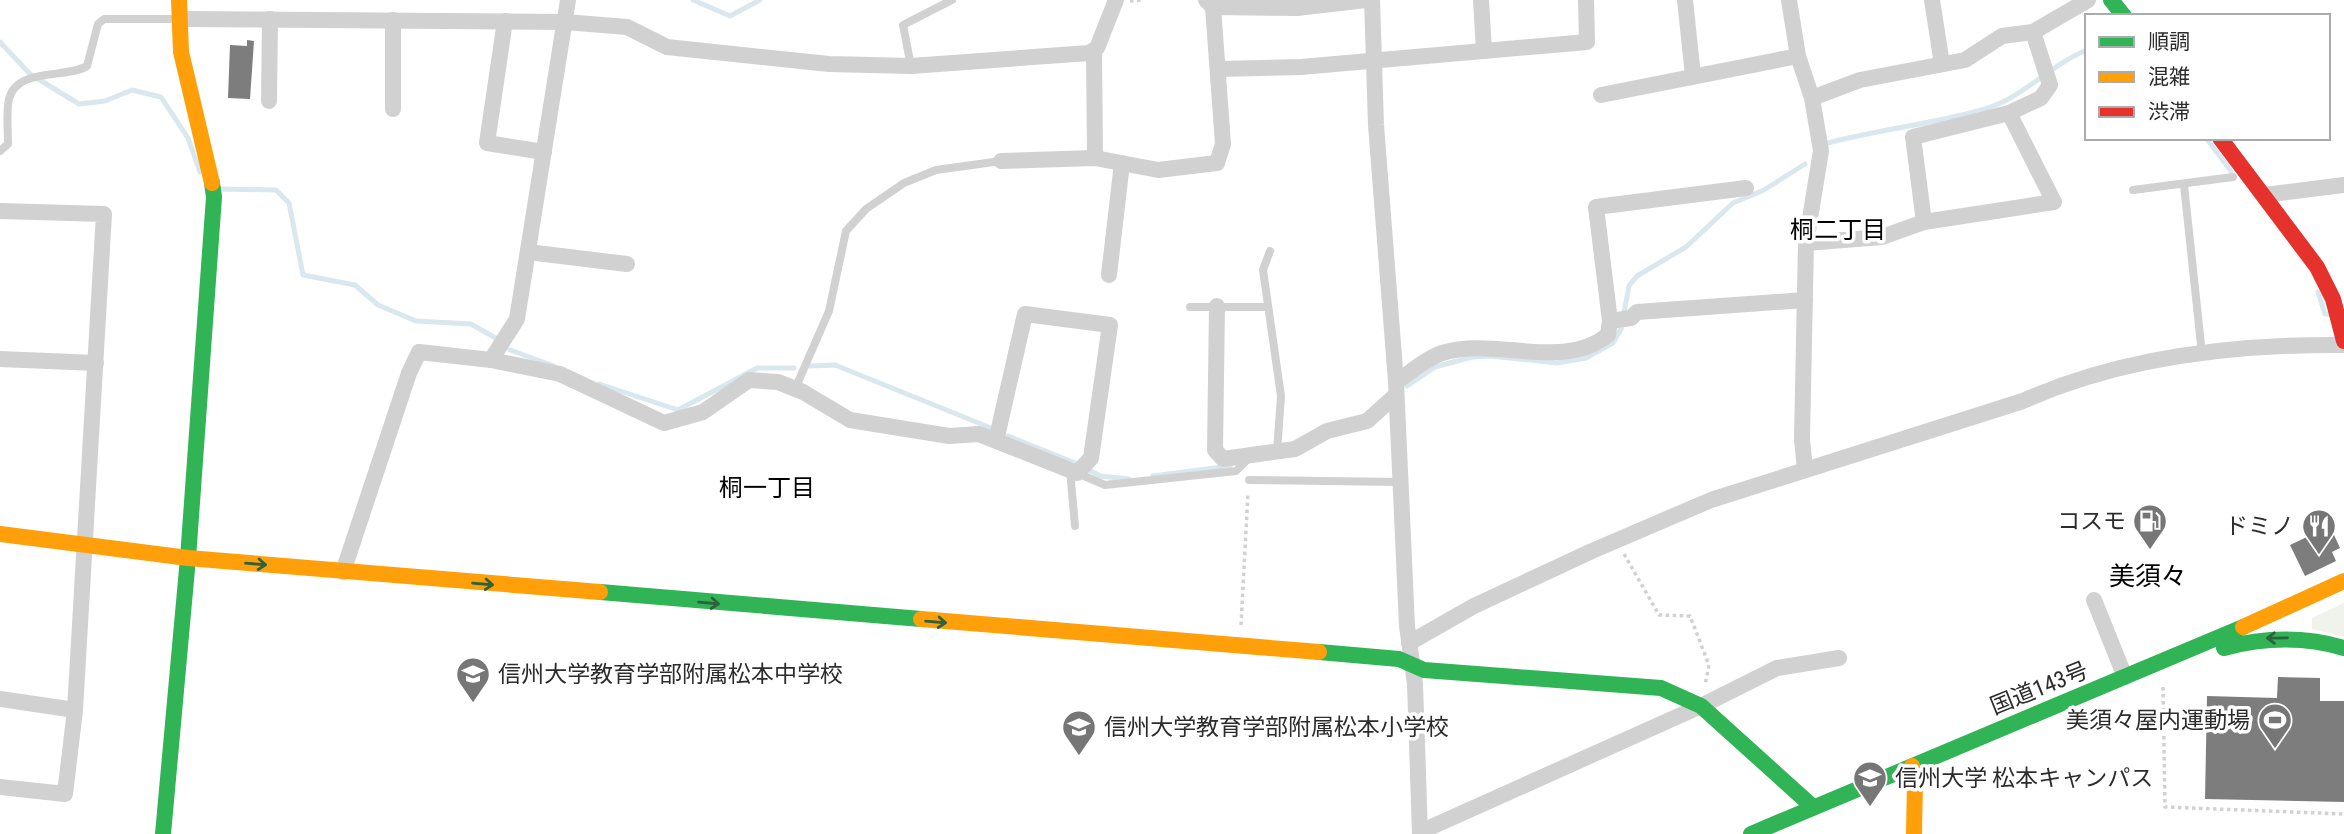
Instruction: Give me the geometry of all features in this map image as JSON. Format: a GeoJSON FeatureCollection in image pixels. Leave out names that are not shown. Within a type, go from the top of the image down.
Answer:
{"type":"FeatureCollection","features":[{"type":"Feature","properties":{"kind":"main road"},"geometry":{"type":"LineString","coordinates":[[163,834],[188,558],[214,190],[187,88],[181,52],[179,0]]}},
{"type":"Feature","properties":{"kind":"main road"},"geometry":{"type":"LineString","coordinates":[[2222,140],[2317,268],[2333,299],[2344,343]]}},
{"type":"Feature","properties":{"kind":"main road"},"geometry":{"type":"LineString","coordinates":[[0,534],[188,558],[1239,648],[1399,659],[1424,670],[1661,688],[1701,706],[1812,807]]}},
{"type":"Feature","properties":{"kind":"main road","name":"国道143号"},"geometry":{"type":"LineString","coordinates":[[1751,834],[2201,646],[2344,581]]}},
{"type":"Feature","properties":{"kind":"main road"},"geometry":{"type":"LineString","coordinates":[[2201,646],[2218,650],[2253,639],[2284,638],[2313,640],[2344,649]]}},
{"type":"Feature","properties":{"kind":"main road"},"geometry":{"type":"LineString","coordinates":[[1912,766],[1915,780],[1914,834]]}},
{"type":"Feature","properties":{"kind":"street"},"geometry":{"type":"LineString","coordinates":[[491,360],[517,319],[568,0]]}},
{"type":"Feature","properties":{"kind":"street"},"geometry":{"type":"LineString","coordinates":[[1095,158],[1094,50],[1116,0]]}},
{"type":"Feature","properties":{"kind":"street"},"geometry":{"type":"LineString","coordinates":[[1001,161],[1095,158],[1158,170],[1217,163],[1223,144],[1219,69],[1210,4],[1297,8],[1366,0]]}},
{"type":"Feature","properties":{"kind":"street"},"geometry":{"type":"LineString","coordinates":[[1372,0],[1376,125],[1396,389],[1420,833],[1701,706],[1777,668],[1839,658]]}},
{"type":"Feature","properties":{"kind":"street"},"geometry":{"type":"LineString","coordinates":[[1481,0],[1484,51]]}},
{"type":"Feature","properties":{"kind":"street"},"geometry":{"type":"LineString","coordinates":[[1219,69],[1301,67],[1587,42],[1586,0]]}},
{"type":"Feature","properties":{"kind":"street"},"geometry":{"type":"LineString","coordinates":[[1685,0],[1693,76]]}},
{"type":"Feature","properties":{"kind":"street"},"geometry":{"type":"LineString","coordinates":[[1789,0],[1798,56],[1812,98],[1821,151],[1806,243],[1802,439],[1805,470]]}},
{"type":"Feature","properties":{"kind":"street"},"geometry":{"type":"LineString","coordinates":[[1932,0],[1942,64]]}},
{"type":"Feature","properties":{"kind":"street"},"geometry":{"type":"LineString","coordinates":[[1812,98],[1860,80],[1965,60],[2002,36],[2032,32],[2088,0]]}},
{"type":"Feature","properties":{"kind":"street"},"geometry":{"type":"LineString","coordinates":[[179,19],[565,22],[627,27],[667,47],[829,64],[911,66],[1089,53],[1094,50]]}},
{"type":"Feature","properties":{"kind":"street"},"geometry":{"type":"LineString","coordinates":[[269,101],[270,19]]}},
{"type":"Feature","properties":{"kind":"street"},"geometry":{"type":"LineString","coordinates":[[393,20],[393,109]]}},
{"type":"Feature","properties":{"kind":"street"},"geometry":{"type":"LineString","coordinates":[[505,21],[487,143],[544,152]]}},
{"type":"Feature","properties":{"kind":"street"},"geometry":{"type":"LineString","coordinates":[[1924,222],[1913,137],[2009,113],[2041,98],[2050,85],[2032,32]]}},
{"type":"Feature","properties":{"kind":"street"},"geometry":{"type":"LineString","coordinates":[[1601,94],[1798,56]]}},
{"type":"Feature","properties":{"kind":"street"},"geometry":{"type":"LineString","coordinates":[[1806,243],[1882,237],[1924,222],[2054,202],[2009,113]]}},
{"type":"Feature","properties":{"kind":"street"},"geometry":{"type":"LineString","coordinates":[[1109,275],[1122,163]]}},
{"type":"Feature","properties":{"kind":"street"},"geometry":{"type":"LineString","coordinates":[[2264,195],[2344,186]]}},
{"type":"Feature","properties":{"kind":"street"},"geometry":{"type":"LineString","coordinates":[[1618,320],[1596,206],[1746,188]]}},
{"type":"Feature","properties":{"kind":"street"},"geometry":{"type":"LineString","coordinates":[[0,211],[104,214],[75,710],[65,794],[0,787]]}},
{"type":"Feature","properties":{"kind":"street"},"geometry":{"type":"LineString","coordinates":[[528,252],[627,264]]}},
{"type":"Feature","properties":{"kind":"street"},"geometry":{"type":"LineString","coordinates":[[1217,306],[1215,450],[1223,459],[1277,454],[1295,449],[1327,431],[1367,421],[1396,389],[1441,353],[1490,347],[1555,353],[1597,344],[1608,335],[1618,320],[1637,312],[1805,300]]}},
{"type":"Feature","properties":{"kind":"street"},"geometry":{"type":"LineString","coordinates":[[343,572],[419,352],[491,360],[560,374],[664,423],[703,412],[749,380],[778,382],[850,420],[949,436],[979,434],[996,441],[1074,471],[1091,458],[1110,325],[1025,314],[996,441]]}},
{"type":"Feature","properties":{"kind":"street"},"geometry":{"type":"LineString","coordinates":[[1409,643],[1474,606],[1616,540],[1711,500],[2022,401],[2064,382],[2202,354],[2344,343]]}},
{"type":"Feature","properties":{"kind":"street"},"geometry":{"type":"LineString","coordinates":[[0,359],[96,363]]}},
{"type":"Feature","properties":{"kind":"street"},"geometry":{"type":"LineString","coordinates":[[2094,600],[2125,677]]}},
{"type":"Feature","properties":{"kind":"street"},"geometry":{"type":"LineString","coordinates":[[0,699],[75,710]]}},
{"type":"Feature","properties":{"kind":"lane"},"geometry":{"type":"LineString","coordinates":[[911,66],[903,25],[952,0]]}},
{"type":"Feature","properties":{"kind":"lane"},"geometry":{"type":"LineString","coordinates":[[0,151],[8,144],[9,98],[16,87],[28,79],[75,74],[88,66],[98,24],[104,19],[179,19]]}},
{"type":"Feature","properties":{"kind":"lane"},"geometry":{"type":"LineString","coordinates":[[795,389],[829,311],[846,232],[866,209],[904,183],[936,170],[1001,161]]}},
{"type":"Feature","properties":{"kind":"lane"},"geometry":{"type":"LineString","coordinates":[[2133,190],[2233,177]]}},
{"type":"Feature","properties":{"kind":"lane"},"geometry":{"type":"LineString","coordinates":[[2184,185],[2202,354]]}},
{"type":"Feature","properties":{"kind":"lane"},"geometry":{"type":"LineString","coordinates":[[1270,251],[1263,270],[1281,396],[1277,454]]}},
{"type":"Feature","properties":{"kind":"lane"},"geometry":{"type":"LineString","coordinates":[[1190,307],[1268,307]]}},
{"type":"Feature","properties":{"kind":"lane"},"geometry":{"type":"LineString","coordinates":[[1075,526],[1074,471],[1105,485],[1236,471],[1250,457]]}},
{"type":"Feature","properties":{"kind":"lane"},"geometry":{"type":"LineString","coordinates":[[1249,480],[1400,482]]}},
{"type":"Feature","properties":{"kind":"path"},"geometry":{"type":"LineString","coordinates":[[1239,648],[1249,480]]}},
{"type":"Feature","properties":{"kind":"path"},"geometry":{"type":"LineString","coordinates":[[1616,540],[1659,615],[1690,616],[1709,665],[1701,706]]}},
{"type":"Feature","properties":{"kind":"path"},"geometry":{"type":"LineString","coordinates":[[2163,686],[2165,807],[2344,814]]}},
{"type":"Feature","properties":{"kind":"shaded area"},"geometry":{"type":"Polygon","coordinates":[[[2344,603],[2344,637],[2312,629],[2312,618],[2344,603]]]}},
{"type":"Feature","properties":{"kind":"building"},"geometry":{"type":"Polygon","coordinates":[[[247,40],[254,41],[250,99],[228,98],[230,45],[247,46],[247,40]]]}},
{"type":"Feature","properties":{"kind":"building"},"geometry":{"type":"Polygon","coordinates":[[[2330,526],[2340,548],[2332,552],[2336,561],[2305,576],[2290,545],[2330,526]]]}},
{"type":"Feature","properties":{"kind":"building","name":"美須々屋内運動場"},"geometry":{"type":"Polygon","coordinates":[[[2278,677],[2320,678],[2320,701],[2344,701],[2344,802],[2205,799],[2207,696],[2277,698],[2278,677]]]}},
{"type":"Feature","properties":{"kind":"waterway"},"geometry":{"type":"LineString","coordinates":[[693,0],[730,16],[760,0]]}},
{"type":"Feature","properties":{"kind":"waterway"},"geometry":{"type":"LineString","coordinates":[[0,42],[30,74],[79,104],[105,101],[132,90],[161,97],[188,138],[200,172]]}},
{"type":"Feature","properties":{"kind":"waterway"},"geometry":{"type":"LineString","coordinates":[[1828,143],[1946,119],[1999,104],[2085,51]]}},
{"type":"Feature","properties":{"kind":"waterway"},"geometry":{"type":"LineString","coordinates":[[2208,140],[2231,171]]}},
{"type":"Feature","properties":{"kind":"waterway"},"geometry":{"type":"LineString","coordinates":[[1407,386],[1435,367],[1472,357],[1490,356],[1557,363],[1586,358],[1613,343],[1621,329],[1629,286],[1637,276],[1686,247],[1733,203],[1764,190],[1805,164]]}},
{"type":"Feature","properties":{"kind":"waterway"},"geometry":{"type":"LineString","coordinates":[[219,189],[276,190],[289,203],[303,275],[355,285],[378,305],[416,321],[471,324],[499,340]]}},
{"type":"Feature","properties":{"kind":"waterway"},"geometry":{"type":"LineString","coordinates":[[2318,292],[2325,314],[2330,314]]}},
{"type":"Feature","properties":{"kind":"waterway"},"geometry":{"type":"LineString","coordinates":[[510,350],[554,366]]}},
{"type":"Feature","properties":{"kind":"waterway"},"geometry":{"type":"LineString","coordinates":[[809,366],[835,365],[991,428]]}},
{"type":"Feature","properties":{"kind":"waterway"},"geometry":{"type":"LineString","coordinates":[[599,384],[678,410],[757,368],[794,368]]}},
{"type":"Feature","properties":{"kind":"waterway"},"geometry":{"type":"LineString","coordinates":[[1008,436],[1075,463]]}},
{"type":"Feature","properties":{"kind":"waterway"},"geometry":{"type":"LineString","coordinates":[[1153,476],[1230,466]]}},
{"type":"Feature","properties":{"kind":"waterway"},"geometry":{"type":"LineString","coordinates":[[1089,470],[1100,476],[1129,479]]}},
{"type":"Feature","properties":{"kind":"traffic: fast"},"geometry":{"type":"LineString","coordinates":[[2111,0],[2122,14]]}},
{"type":"Feature","properties":{"kind":"traffic: fast"},"geometry":{"type":"LineString","coordinates":[[163,834],[188,558],[214,197],[212,183]]}},
{"type":"Feature","properties":{"kind":"traffic: fast"},"geometry":{"type":"LineString","coordinates":[[600,592],[921,619]]}},
{"type":"Feature","properties":{"kind":"traffic: fast"},"geometry":{"type":"LineString","coordinates":[[1751,834],[2243,627]]}},
{"type":"Feature","properties":{"kind":"traffic: fast"},"geometry":{"type":"LineString","coordinates":[[2224,648],[2284,639],[2314,641],[2344,648]]}},
{"type":"Feature","properties":{"kind":"traffic: fast"},"geometry":{"type":"LineString","coordinates":[[1319,652],[1399,659],[1424,670],[1661,688],[1701,706],[1813,807]]}},
{"type":"Feature","properties":{"kind":"traffic: slow"},"geometry":{"type":"LineString","coordinates":[[179,0],[181,52],[212,183]]}},
{"type":"Feature","properties":{"kind":"traffic: slow"},"geometry":{"type":"LineString","coordinates":[[0,534],[188,558],[600,592]]}},
{"type":"Feature","properties":{"kind":"traffic: slow"},"geometry":{"type":"LineString","coordinates":[[2243,627],[2344,581]]}},
{"type":"Feature","properties":{"kind":"traffic: slow"},"geometry":{"type":"LineString","coordinates":[[921,619],[1319,652]]}},
{"type":"Feature","properties":{"kind":"traffic: slow"},"geometry":{"type":"LineString","coordinates":[[1912,766],[1915,781],[1914,834]]}},
{"type":"Feature","properties":{"kind":"traffic: jam"},"geometry":{"type":"LineString","coordinates":[[2222,140],[2317,267],[2333,299],[2344,341]]}},
{"type":"Feature","properties":{"kind":"place","name":"コスモ"},"geometry":{"type":"Point","coordinates":[2150,551]}},
{"type":"Feature","properties":{"kind":"place","name":"ドミノ"},"geometry":{"type":"Point","coordinates":[2319,556]}},
{"type":"Feature","properties":{"kind":"place","name":"信州大学教育学部附属松本中学校"},"geometry":{"type":"Point","coordinates":[473,704]}},
{"type":"Feature","properties":{"kind":"place","name":"美須々屋内運動場"},"geometry":{"type":"Point","coordinates":[2275,750]}},
{"type":"Feature","properties":{"kind":"place","name":"信州大学教育学部附属松本小学校"},"geometry":{"type":"Point","coordinates":[1079,757]}},
{"type":"Feature","properties":{"kind":"place","name":"信州大学 松本キャンパス"},"geometry":{"type":"Point","coordinates":[1870,808]}},
{"type":"Feature","properties":{"kind":"district","name":"桐二丁目"},"geometry":{"type":"Point","coordinates":[1838,230]}},
{"type":"Feature","properties":{"kind":"district","name":"桐一丁目"},"geometry":{"type":"Point","coordinates":[767,488]}},
{"type":"Feature","properties":{"kind":"district","name":"美須々"},"geometry":{"type":"Point","coordinates":[2148,576]}}]}
